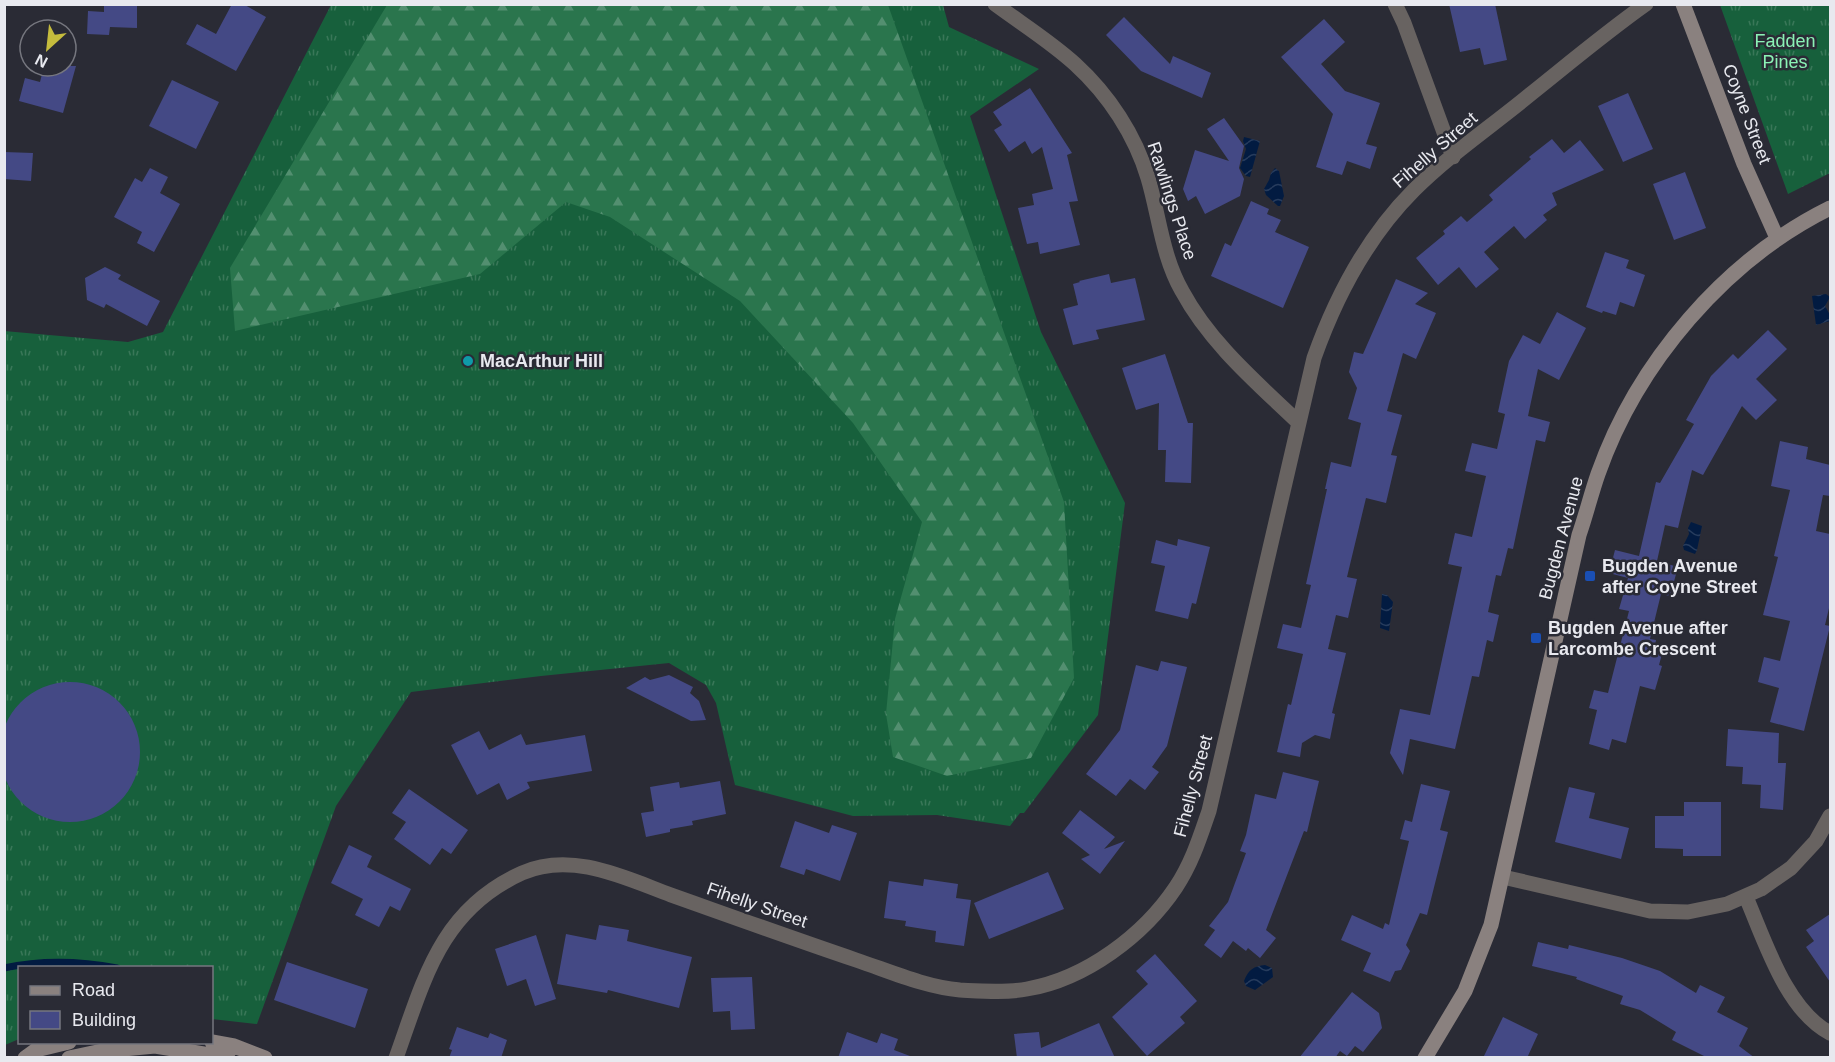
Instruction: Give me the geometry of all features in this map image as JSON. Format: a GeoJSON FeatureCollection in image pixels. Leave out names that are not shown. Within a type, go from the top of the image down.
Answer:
{"type":"FeatureCollection","features":[{"type":"Feature","properties":{"kind":"street","name":"Rawlings Place"},"geometry":{"type":"LineString","coordinates":[[995,4],[1075,64],[1106,97],[1119,115],[1140,156],[1165,248],[1180,289],[1210,333],[1230,357],[1299,423]]}},
{"type":"Feature","properties":{"kind":"street"},"geometry":{"type":"LineString","coordinates":[[1395,4],[1453,157]]}},
{"type":"Feature","properties":{"kind":"street","name":"Fihelly Street"},"geometry":{"type":"LineString","coordinates":[[396,1058],[430,965],[439,947],[456,923],[491,890],[523,872],[540,867],[573,864],[604,870],[764,929],[917,981],[958,990],[1026,989],[1061,981],[1100,960],[1147,924],[1176,886],[1194,854],[1209,811],[1314,358],[1323,333],[1354,268],[1380,231],[1414,190],[1646,4]]}},
{"type":"Feature","properties":{"kind":"street","name":"Coyne Street"},"geometry":{"type":"LineString","coordinates":[[1683,4],[1744,164],[1777,238]]}},
{"type":"Feature","properties":{"kind":"street","name":"Bugden Avenue"},"geometry":{"type":"LineString","coordinates":[[1425,1058],[1465,991],[1491,925],[1577,544],[1598,473],[1626,412],[1681,328],[1745,264],[1777,238],[1830,207]]}},
{"type":"Feature","properties":{"kind":"street"},"geometry":{"type":"LineString","coordinates":[[1503,878],[1650,911],[1688,912],[1727,904],[1761,890],[1791,868],[1816,841],[1830,816]]}},
{"type":"Feature","properties":{"kind":"street"},"geometry":{"type":"LineString","coordinates":[[1746,897],[1784,982],[1801,1009],[1830,1033]]}},
{"type":"Feature","properties":{"kind":"street"},"geometry":{"type":"LineString","coordinates":[[213,1043],[230,1054]]}},
{"type":"Feature","properties":{"kind":"street"},"geometry":{"type":"LineString","coordinates":[[25,1058],[36,1050],[61,1044]]}},
{"type":"Feature","properties":{"kind":"street"},"geometry":{"type":"LineString","coordinates":[[69,1058],[102,1051],[155,1046],[266,1058]]}},
{"type":"Feature","properties":{"kind":"green space"},"geometry":{"type":"Polygon","coordinates":[[[331,5],[943,5],[949,27],[1039,69],[970,116],[1041,332],[1125,503],[1098,715],[1024,813],[1020,813],[1010,826],[937,815],[853,816],[735,785],[716,703],[706,685],[669,663],[411,692],[336,806],[257,1024],[213,1019],[213,966],[18,966],[18,1039],[5,1045],[4,331],[128,342],[163,332],[331,5]]]}},
{"type":"Feature","properties":{"kind":"green space"},"geometry":{"type":"Polygon","coordinates":[[[387,5],[888,5],[1064,502],[1074,678],[1031,758],[947,776],[893,757],[886,714],[895,619],[922,522],[853,423],[740,301],[610,217],[566,202],[480,274],[235,331],[230,268],[387,5]]]}},
{"type":"Feature","properties":{"kind":"green space","name":"Fadden Pines"},"geometry":{"type":"Polygon","coordinates":[[[1720,5],[1830,5],[1830,173],[1788,194],[1720,5]]]}},
{"type":"Feature","properties":{"kind":"water"},"geometry":{"type":"Polygon","coordinates":[[[1244,137],[1260,141],[1250,177],[1246,176],[1240,168],[1246,149],[1244,137]]]}},
{"type":"Feature","properties":{"kind":"water"},"geometry":{"type":"Polygon","coordinates":[[[1275,168],[1279,171],[1284,196],[1280,206],[1266,195],[1264,189],[1275,168]]]}},
{"type":"Feature","properties":{"kind":"water"},"geometry":{"type":"Polygon","coordinates":[[[1826,294],[1830,297],[1825,306],[1830,315],[1830,321],[1816,325],[1812,296],[1826,294]]]}},
{"type":"Feature","properties":{"kind":"water"},"geometry":{"type":"Polygon","coordinates":[[[1691,522],[1702,526],[1695,554],[1684,550],[1683,546],[1689,534],[1688,528],[1691,522]]]}},
{"type":"Feature","properties":{"kind":"water"},"geometry":{"type":"Polygon","coordinates":[[[1382,594],[1387,595],[1393,602],[1389,631],[1380,628],[1382,594]]]}},
{"type":"Feature","properties":{"kind":"water"},"geometry":{"type":"Polygon","coordinates":[[[1265,965],[1272,968],[1273,977],[1255,990],[1246,986],[1244,981],[1247,974],[1265,965]]]}},
{"type":"Feature","properties":{"kind":"building"},"geometry":{"type":"Polygon","coordinates":[[[104,4],[137,4],[137,28],[110,27],[109,35],[87,34],[88,11],[104,12],[104,4]]]}},
{"type":"Feature","properties":{"kind":"building"},"geometry":{"type":"Polygon","coordinates":[[[232,4],[243,4],[266,17],[236,71],[186,44],[197,24],[216,34],[232,4]]]}},
{"type":"Feature","properties":{"kind":"building"},"geometry":{"type":"Polygon","coordinates":[[[1449,4],[1495,4],[1507,60],[1484,65],[1480,48],[1460,52],[1449,4]]]}},
{"type":"Feature","properties":{"kind":"building"},"geometry":{"type":"Polygon","coordinates":[[[1124,17],[1170,64],[1173,56],[1211,73],[1202,98],[1141,71],[1106,35],[1124,17]]]}},
{"type":"Feature","properties":{"kind":"building"},"geometry":{"type":"Polygon","coordinates":[[[1324,19],[1345,42],[1321,64],[1345,91],[1380,103],[1366,144],[1377,147],[1370,169],[1347,161],[1342,175],[1316,167],[1333,114],[1281,57],[1324,19]]]}},
{"type":"Feature","properties":{"kind":"building"},"geometry":{"type":"Polygon","coordinates":[[[25,78],[40,82],[41,78],[73,78],[63,113],[19,101],[25,78]]]}},
{"type":"Feature","properties":{"kind":"building"},"geometry":{"type":"Polygon","coordinates":[[[172,80],[219,102],[196,149],[149,126],[172,80]]]}},
{"type":"Feature","properties":{"kind":"building"},"geometry":{"type":"Polygon","coordinates":[[[1030,88],[1072,153],[1067,155],[1078,201],[1069,202],[1080,245],[1040,254],[1038,242],[1027,244],[1018,208],[1034,205],[1032,194],[1053,189],[1042,147],[1032,154],[1025,141],[1009,152],[994,130],[1002,125],[993,112],[1030,88]]]}},
{"type":"Feature","properties":{"kind":"building"},"geometry":{"type":"Polygon","coordinates":[[[1628,93],[1653,149],[1623,162],[1598,106],[1628,93]]]}},
{"type":"Feature","properties":{"kind":"building"},"geometry":{"type":"Polygon","coordinates":[[[1224,118],[1244,146],[1239,168],[1244,179],[1240,196],[1205,214],[1196,196],[1188,201],[1183,189],[1195,150],[1229,161],[1207,129],[1224,118]]]}},
{"type":"Feature","properties":{"kind":"building"},"geometry":{"type":"Polygon","coordinates":[[[1552,139],[1564,153],[1580,140],[1604,170],[1552,193],[1557,205],[1543,215],[1547,220],[1525,239],[1514,226],[1484,252],[1499,269],[1476,288],[1459,267],[1438,285],[1416,258],[1445,234],[1443,231],[1461,216],[1467,222],[1493,200],[1489,195],[1531,159],[1529,157],[1552,139]]]}},
{"type":"Feature","properties":{"kind":"building"},"geometry":{"type":"Polygon","coordinates":[[[4,152],[33,153],[31,181],[4,179],[4,152]]]}},
{"type":"Feature","properties":{"kind":"building"},"geometry":{"type":"Polygon","coordinates":[[[150,168],[168,177],[160,193],[180,204],[154,252],[137,243],[142,232],[114,217],[135,178],[142,182],[150,168]]]}},
{"type":"Feature","properties":{"kind":"building"},"geometry":{"type":"Polygon","coordinates":[[[1685,172],[1706,228],[1674,240],[1653,184],[1685,172]]]}},
{"type":"Feature","properties":{"kind":"building"},"geometry":{"type":"Polygon","coordinates":[[[1251,201],[1269,209],[1267,214],[1281,220],[1275,232],[1309,247],[1283,308],[1211,276],[1225,243],[1231,246],[1251,201]]]}},
{"type":"Feature","properties":{"kind":"building"},"geometry":{"type":"Polygon","coordinates":[[[1605,252],[1629,260],[1626,268],[1645,275],[1634,307],[1620,302],[1616,315],[1586,307],[1605,252]]]}},
{"type":"Feature","properties":{"kind":"building"},"geometry":{"type":"Polygon","coordinates":[[[105,267],[121,275],[118,279],[160,301],[147,326],[106,304],[104,308],[87,300],[85,278],[105,267]]]}},
{"type":"Feature","properties":{"kind":"building"},"geometry":{"type":"Polygon","coordinates":[[[1109,274],[1111,283],[1135,278],[1145,320],[1096,330],[1099,339],[1073,345],[1063,309],[1078,305],[1073,284],[1109,274]]]}},
{"type":"Feature","properties":{"kind":"building"},"geometry":{"type":"Polygon","coordinates":[[[1396,279],[1428,293],[1415,304],[1436,313],[1416,359],[1403,353],[1387,411],[1402,415],[1391,455],[1397,456],[1386,503],[1366,498],[1347,577],[1357,579],[1348,618],[1336,615],[1328,649],[1346,653],[1332,713],[1335,714],[1330,739],[1315,735],[1302,743],[1300,757],[1277,752],[1303,654],[1277,648],[1283,624],[1301,628],[1311,585],[1306,584],[1331,462],[1351,467],[1361,423],[1348,419],[1357,388],[1349,372],[1354,352],[1363,354],[1396,279]]]}},
{"type":"Feature","properties":{"kind":"building"},"geometry":{"type":"Polygon","coordinates":[[[1557,312],[1586,328],[1559,380],[1538,369],[1528,416],[1550,422],[1545,442],[1536,440],[1513,549],[1508,548],[1501,576],[1496,575],[1488,612],[1499,615],[1493,642],[1487,640],[1479,677],[1472,676],[1455,749],[1410,739],[1403,775],[1390,753],[1400,709],[1430,715],[1462,567],[1448,564],[1455,533],[1472,537],[1486,476],[1465,471],[1472,443],[1497,449],[1505,414],[1498,412],[1509,361],[1523,335],[1540,344],[1557,312]]]}},
{"type":"Feature","properties":{"kind":"building"},"geometry":{"type":"Polygon","coordinates":[[[1768,330],[1787,349],[1756,379],[1777,400],[1756,420],[1742,406],[1703,475],[1692,470],[1678,528],[1665,525],[1657,561],[1678,567],[1670,596],[1661,594],[1650,639],[1656,640],[1654,651],[1662,654],[1659,665],[1662,666],[1655,690],[1640,686],[1626,743],[1612,739],[1609,750],[1589,744],[1597,710],[1589,708],[1594,690],[1608,693],[1629,611],[1619,609],[1628,578],[1609,573],[1615,550],[1639,556],[1656,482],[1660,483],[1694,424],[1686,420],[1711,376],[1733,354],[1738,359],[1768,330]]]}},
{"type":"Feature","properties":{"kind":"building"},"geometry":{"type":"Polygon","coordinates":[[[1165,354],[1188,423],[1193,423],[1191,483],[1165,482],[1166,450],[1158,450],[1159,403],[1136,410],[1122,368],[1165,354]]]}},
{"type":"Feature","properties":{"kind":"building"},"geometry":{"type":"Polygon","coordinates":[[[1780,441],[1808,447],[1806,459],[1830,465],[1830,496],[1823,495],[1816,531],[1830,534],[1830,604],[1825,625],[1830,626],[1804,731],[1770,722],[1779,688],[1758,682],[1764,657],[1780,661],[1790,621],[1763,615],[1778,557],[1774,556],[1790,490],[1771,486],[1780,441]]]}},
{"type":"Feature","properties":{"kind":"building"},"geometry":{"type":"Polygon","coordinates":[[[1178,539],[1210,547],[1196,604],[1192,603],[1188,619],[1155,611],[1165,566],[1151,563],[1156,540],[1177,546],[1178,539]]]}},
{"type":"Feature","properties":{"kind":"building"},"geometry":{"type":"Polygon","coordinates":[[[1161,661],[1187,667],[1167,746],[1152,767],[1159,772],[1145,790],[1130,779],[1116,796],[1086,774],[1120,730],[1136,665],[1158,671],[1161,661]]]}},
{"type":"Feature","properties":{"kind":"building"},"geometry":{"type":"Polygon","coordinates":[[[669,675],[693,687],[690,693],[699,701],[706,720],[691,721],[626,688],[645,677],[650,680],[669,675]]]}},
{"type":"Feature","properties":{"kind":"building"},"geometry":{"type":"Polygon","coordinates":[[[70,682],[97,687],[120,702],[135,725],[140,752],[135,779],[120,802],[97,817],[70,822],[43,817],[20,802],[5,779],[0,752],[5,725],[20,702],[43,687],[70,682]]]}},
{"type":"Feature","properties":{"kind":"building"},"geometry":{"type":"Polygon","coordinates":[[[1728,729],[1779,733],[1778,763],[1786,763],[1783,810],[1760,808],[1761,785],[1742,784],[1743,767],[1726,766],[1728,729]]]}},
{"type":"Feature","properties":{"kind":"building"},"geometry":{"type":"Polygon","coordinates":[[[479,731],[489,750],[521,734],[526,745],[585,735],[592,771],[527,782],[530,788],[507,800],[499,783],[477,795],[451,745],[479,731]]]}},
{"type":"Feature","properties":{"kind":"building"},"geometry":{"type":"Polygon","coordinates":[[[1283,772],[1319,781],[1307,832],[1304,831],[1266,930],[1276,938],[1260,958],[1248,948],[1246,951],[1233,941],[1221,958],[1204,945],[1215,930],[1209,926],[1228,902],[1246,853],[1240,851],[1255,794],[1276,799],[1283,772]]]}},
{"type":"Feature","properties":{"kind":"building"},"geometry":{"type":"Polygon","coordinates":[[[720,781],[726,814],[692,821],[693,825],[670,829],[670,832],[646,837],[641,813],[654,811],[650,787],[679,782],[680,788],[720,781]]]}},
{"type":"Feature","properties":{"kind":"building"},"geometry":{"type":"Polygon","coordinates":[[[1421,784],[1450,791],[1440,830],[1448,832],[1427,915],[1420,913],[1406,945],[1410,951],[1401,970],[1395,971],[1390,982],[1363,971],[1371,953],[1341,940],[1352,915],[1383,929],[1385,923],[1389,925],[1409,841],[1400,839],[1405,820],[1412,822],[1421,784]]]}},
{"type":"Feature","properties":{"kind":"building"},"geometry":{"type":"Polygon","coordinates":[[[1569,787],[1595,793],[1589,818],[1629,828],[1621,859],[1555,842],[1569,787]]]}},
{"type":"Feature","properties":{"kind":"building"},"geometry":{"type":"Polygon","coordinates":[[[409,789],[468,830],[451,854],[442,848],[430,865],[394,839],[406,822],[392,813],[409,789]]]}},
{"type":"Feature","properties":{"kind":"building"},"geometry":{"type":"Polygon","coordinates":[[[1684,802],[1721,802],[1721,856],[1683,856],[1683,849],[1655,848],[1655,816],[1684,816],[1684,802]]]}},
{"type":"Feature","properties":{"kind":"building"},"geometry":{"type":"Polygon","coordinates":[[[1080,810],[1115,837],[1104,849],[1125,841],[1100,874],[1081,859],[1090,855],[1062,833],[1080,810]]]}},
{"type":"Feature","properties":{"kind":"building"},"geometry":{"type":"Polygon","coordinates":[[[795,821],[829,833],[832,825],[857,833],[840,881],[806,869],[804,875],[780,867],[795,821]]]}},
{"type":"Feature","properties":{"kind":"building"},"geometry":{"type":"Polygon","coordinates":[[[349,845],[372,856],[367,867],[411,889],[400,911],[390,906],[379,927],[355,915],[363,899],[331,883],[349,845]]]}},
{"type":"Feature","properties":{"kind":"building"},"geometry":{"type":"Polygon","coordinates":[[[1048,872],[1064,909],[989,939],[974,903],[1048,872]]]}},
{"type":"Feature","properties":{"kind":"building"},"geometry":{"type":"Polygon","coordinates":[[[924,879],[958,884],[956,898],[971,900],[964,946],[935,942],[936,931],[905,926],[906,921],[884,918],[889,881],[923,886],[924,879]]]}},
{"type":"Feature","properties":{"kind":"building"},"geometry":{"type":"Polygon","coordinates":[[[1830,914],[1830,982],[1806,947],[1814,941],[1806,930],[1830,914]]]}},
{"type":"Feature","properties":{"kind":"building"},"geometry":{"type":"Polygon","coordinates":[[[599,925],[629,930],[627,941],[692,957],[679,1008],[608,990],[607,993],[557,984],[566,934],[596,940],[599,925]]]}},
{"type":"Feature","properties":{"kind":"building"},"geometry":{"type":"Polygon","coordinates":[[[536,935],[556,999],[535,1006],[526,979],[507,986],[495,949],[536,935]]]}},
{"type":"Feature","properties":{"kind":"building"},"geometry":{"type":"Polygon","coordinates":[[[1538,942],[1568,949],[1569,945],[1622,958],[1660,971],[1696,993],[1700,985],[1725,997],[1717,1012],[1748,1028],[1739,1046],[1755,1058],[1708,1058],[1672,1040],[1676,1032],[1640,1010],[1620,1004],[1623,996],[1576,979],[1577,977],[1532,966],[1538,942]]]}},
{"type":"Feature","properties":{"kind":"building"},"geometry":{"type":"Polygon","coordinates":[[[1155,954],[1197,1001],[1180,1017],[1185,1023],[1147,1056],[1112,1017],[1148,984],[1136,971],[1155,954]]]}},
{"type":"Feature","properties":{"kind":"building"},"geometry":{"type":"Polygon","coordinates":[[[287,962],[368,989],[355,1028],[274,1000],[287,962]]]}},
{"type":"Feature","properties":{"kind":"building"},"geometry":{"type":"Polygon","coordinates":[[[752,977],[755,1029],[731,1030],[730,1011],[713,1012],[711,978],[752,977]]]}},
{"type":"Feature","properties":{"kind":"building"},"geometry":{"type":"Polygon","coordinates":[[[1352,992],[1379,1013],[1382,1028],[1363,1052],[1355,1046],[1347,1056],[1340,1051],[1335,1058],[1299,1058],[1352,992]]]}},
{"type":"Feature","properties":{"kind":"building"},"geometry":{"type":"Polygon","coordinates":[[[1503,1017],[1538,1034],[1527,1058],[1483,1058],[1503,1017]]]}},
{"type":"Feature","properties":{"kind":"building"},"geometry":{"type":"Polygon","coordinates":[[[1099,1023],[1115,1058],[1017,1058],[1014,1034],[1039,1032],[1041,1048],[1099,1023]]]}},
{"type":"Feature","properties":{"kind":"building"},"geometry":{"type":"Polygon","coordinates":[[[457,1027],[488,1038],[490,1033],[507,1040],[501,1058],[449,1058],[452,1050],[449,1049],[457,1027]]]}},
{"type":"Feature","properties":{"kind":"building"},"geometry":{"type":"Polygon","coordinates":[[[847,1032],[877,1043],[881,1033],[898,1039],[894,1050],[910,1058],[838,1058],[847,1032]]]}},
{"type":"Feature","properties":{"kind":"waterway"},"geometry":{"type":"LineString","coordinates":[[18,966],[60,962],[103,966]]}},
{"type":"Feature","properties":{"kind":"waterway"},"geometry":{"type":"LineString","coordinates":[[4,968],[18,966]]}},
{"type":"Feature","properties":{"kind":"place","name":"MacArthur Hill"},"geometry":{"type":"Point","coordinates":[468,361]}},
{"type":"Feature","properties":{"kind":"place","name":"Bugden Avenue after Coyne Street"},"geometry":{"type":"Point","coordinates":[1590,576]}},
{"type":"Feature","properties":{"kind":"place","name":"Bugden Avenue after Larcombe Crescent"},"geometry":{"type":"Point","coordinates":[1536,638]}}]}
